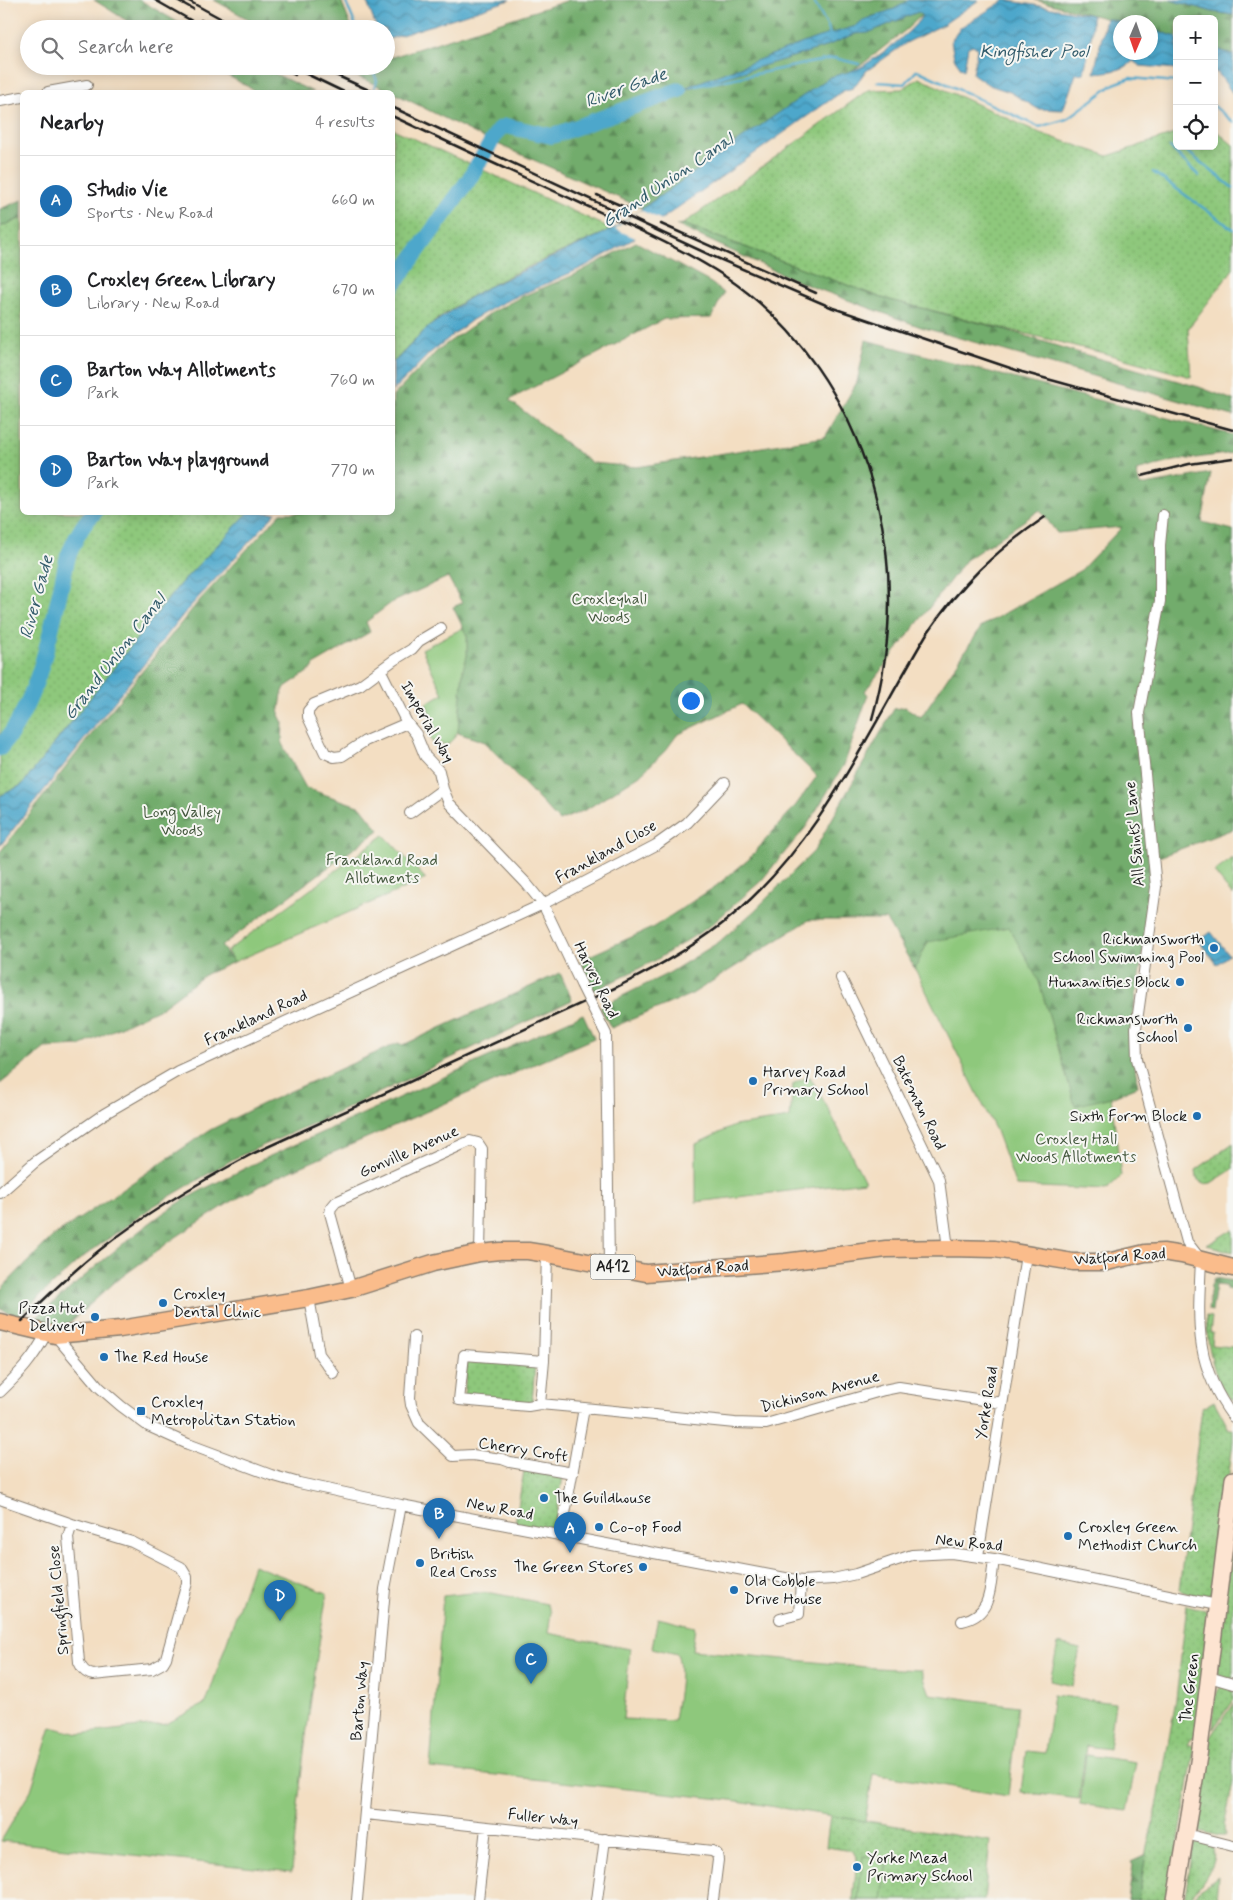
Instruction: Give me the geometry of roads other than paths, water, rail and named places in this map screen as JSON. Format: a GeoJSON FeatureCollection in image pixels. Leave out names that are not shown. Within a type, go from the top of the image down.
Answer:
{"type":"FeatureCollection","features":[{"type":"Feature","properties":{"kind":"main road","name":"Watford Road"},"geometry":{"type":"LineString","coordinates":[[0,1322],[51,1335],[126,1329],[310,1298],[351,1289],[433,1263],[480,1252],[528,1251],[637,1272],[659,1273],[785,1262],[886,1249],[948,1248],[996,1250],[1073,1262],[1108,1262],[1145,1253],[1163,1252],[1233,1268]]}},
{"type":"Feature","properties":{"kind":"street"},"geometry":{"type":"LineString","coordinates":[[59,90],[87,85]]}},
{"type":"Feature","properties":{"kind":"street"},"geometry":{"type":"LineString","coordinates":[[0,101],[20,97]]}},
{"type":"Feature","properties":{"kind":"street","name":"All Saints' Lane"},"geometry":{"type":"LineString","coordinates":[[1163,515],[1160,545],[1160,601],[1139,713],[1156,887],[1136,1028],[1137,1059],[1187,1242],[1201,1260]]}},
{"type":"Feature","properties":{"kind":"street"},"geometry":{"type":"LineString","coordinates":[[407,723],[365,741],[342,756],[331,757],[323,750],[308,717],[308,711],[314,704],[360,685],[412,649],[419,641],[441,628]]}},
{"type":"Feature","properties":{"kind":"street","name":"Imperial Way"},"geometry":{"type":"LineString","coordinates":[[381,671],[426,756],[439,771],[443,789]]}},
{"type":"Feature","properties":{"kind":"street","name":"Frankland Close"},"geometry":{"type":"LineString","coordinates":[[543,904],[656,845],[687,823],[725,783]]}},
{"type":"Feature","properties":{"kind":"street"},"geometry":{"type":"LineString","coordinates":[[410,813],[443,789]]}},
{"type":"Feature","properties":{"kind":"street","name":"Harvey Road"},"geometry":{"type":"LineString","coordinates":[[443,789],[449,803],[526,883],[543,904],[606,1034],[609,1266]]}},
{"type":"Feature","properties":{"kind":"street","name":"Frankland Road"},"geometry":{"type":"LineString","coordinates":[[0,1193],[35,1162],[104,1114],[178,1071],[543,904]]}},
{"type":"Feature","properties":{"kind":"street","name":"Bateman Road"},"geometry":{"type":"LineString","coordinates":[[841,978],[939,1180],[948,1248]]}},
{"type":"Feature","properties":{"kind":"street","name":"Gonville Avenue"},"geometry":{"type":"LineString","coordinates":[[351,1289],[330,1213],[331,1208],[336,1202],[470,1141],[478,1143],[482,1149],[480,1252]]}},
{"type":"Feature","properties":{"kind":"street"},"geometry":{"type":"LineString","coordinates":[[540,1404],[544,1361],[547,1254]]}},
{"type":"Feature","properties":{"kind":"street","name":"Yorke Road"},"geometry":{"type":"LineString","coordinates":[[978,1556],[1026,1255]]}},
{"type":"Feature","properties":{"kind":"street"},"geometry":{"type":"LineString","coordinates":[[1201,1260],[1198,1318],[1204,1358],[1220,1399],[1233,1417]]}},
{"type":"Feature","properties":{"kind":"street"},"geometry":{"type":"LineString","coordinates":[[310,1298],[319,1354],[334,1374]]}},
{"type":"Feature","properties":{"kind":"street"},"geometry":{"type":"LineString","coordinates":[[0,1392],[23,1370],[51,1335]]}},
{"type":"Feature","properties":{"kind":"street","name":"New Road"},"geometry":{"type":"LineString","coordinates":[[51,1335],[121,1406],[148,1426],[166,1436],[280,1478],[401,1505],[801,1581],[833,1579],[856,1574],[905,1557],[951,1553],[994,1559],[1217,1605]]}},
{"type":"Feature","properties":{"kind":"street","name":"Cherry Croft"},"geometry":{"type":"LineString","coordinates":[[414,1337],[411,1405],[418,1423],[446,1451],[458,1457],[472,1455],[502,1459],[573,1473]]}},
{"type":"Feature","properties":{"kind":"street","name":"Dickinson Avenue"},"geometry":{"type":"LineString","coordinates":[[544,1361],[464,1355],[459,1400],[528,1406],[540,1404],[736,1423],[766,1424],[899,1387],[1002,1403]]}},
{"type":"Feature","properties":{"kind":"street"},"geometry":{"type":"LineString","coordinates":[[561,1536],[584,1408]]}},
{"type":"Feature","properties":{"kind":"street","name":"The Green"},"geometry":{"type":"LineString","coordinates":[[1175,1900],[1199,1756],[1233,1479]]}},
{"type":"Feature","properties":{"kind":"street","name":"Springfield Close"},"geometry":{"type":"LineString","coordinates":[[0,1500],[132,1542],[176,1564],[185,1571],[187,1583],[166,1658],[158,1667],[93,1675],[87,1673],[82,1668],[79,1662],[68,1536],[72,1524]]}},
{"type":"Feature","properties":{"kind":"street","name":"Barton Way"},"geometry":{"type":"LineString","coordinates":[[357,1900],[385,1589],[401,1505]]}},
{"type":"Feature","properties":{"kind":"street"},"geometry":{"type":"LineString","coordinates":[[962,1622],[982,1613],[987,1604],[994,1559]]}},
{"type":"Feature","properties":{"kind":"street"},"geometry":{"type":"LineString","coordinates":[[780,1619],[799,1614],[801,1581]]}},
{"type":"Feature","properties":{"kind":"street"},"geometry":{"type":"LineString","coordinates":[[1209,1677],[1233,1684]]}},
{"type":"Feature","properties":{"kind":"street","name":"Fuller Way"},"geometry":{"type":"LineString","coordinates":[[366,1814],[712,1851],[717,1854],[718,1860],[713,1900]]}},
{"type":"Feature","properties":{"kind":"street"},"geometry":{"type":"LineString","coordinates":[[478,1900],[486,1827]]}},
{"type":"Feature","properties":{"kind":"street"},"geometry":{"type":"LineString","coordinates":[[1186,1834],[1233,1846]]}},
{"type":"Feature","properties":{"kind":"street"},"geometry":{"type":"LineString","coordinates":[[597,1900],[605,1840]]}},
{"type":"Feature","properties":{"kind":"water"},"geometry":{"type":"Polygon","coordinates":[[[366,0],[510,0],[395,37],[395,20],[374,20],[366,0]]]}},
{"type":"Feature","properties":{"kind":"water"},"geometry":{"type":"Polygon","coordinates":[[[909,0],[979,0],[944,24],[906,43],[865,72],[853,88],[843,91],[632,240],[584,267],[502,303],[472,320],[430,353],[395,389],[395,361],[427,328],[466,300],[486,288],[613,229],[830,77],[863,66],[896,43],[912,28],[922,15],[918,12],[868,33],[855,34],[822,48],[660,97],[816,38],[856,26],[863,20],[894,9],[909,0]]]}},
{"type":"Feature","properties":{"kind":"water","name":"Kingfisher Pool"},"geometry":{"type":"Polygon","coordinates":[[[1005,0],[1092,15],[1092,33],[1084,73],[1076,74],[1063,110],[1038,109],[1010,92],[989,85],[973,74],[977,48],[973,45],[968,47],[964,70],[954,58],[951,41],[961,27],[1005,0]]]}},
{"type":"Feature","properties":{"kind":"water"},"geometry":{"type":"Polygon","coordinates":[[[1170,0],[1233,0],[1233,15],[1213,12],[1170,0]]]}},
{"type":"Feature","properties":{"kind":"water"},"geometry":{"type":"Polygon","coordinates":[[[1106,18],[1113,20],[1113,60],[1158,60],[1158,31],[1173,36],[1173,69],[1140,66],[1133,61],[1120,69],[1094,73],[1106,18]]]}},
{"type":"Feature","properties":{"kind":"water"},"geometry":{"type":"Polygon","coordinates":[[[1218,49],[1233,55],[1233,94],[1218,73],[1218,49]]]}},
{"type":"Feature","properties":{"kind":"water"},"geometry":{"type":"Polygon","coordinates":[[[246,515],[274,515],[187,610],[0,846],[0,796],[22,785],[180,584],[246,515]]]}},
{"type":"Feature","properties":{"kind":"water","name":"Rickmansworth School Swimming Pool"},"geometry":{"type":"Polygon","coordinates":[[[1211,932],[1229,955],[1217,964],[1199,941],[1211,932]]]}},
{"type":"Feature","properties":{"kind":"waterway"},"geometry":{"type":"LineString","coordinates":[[345,0],[353,20]]}},
{"type":"Feature","properties":{"kind":"waterway"},"geometry":{"type":"LineString","coordinates":[[813,0],[828,27],[830,36]]}},
{"type":"Feature","properties":{"kind":"waterway"},"geometry":{"type":"LineString","coordinates":[[696,86],[834,58],[859,64]]}},
{"type":"Feature","properties":{"kind":"waterway"},"geometry":{"type":"LineString","coordinates":[[877,82],[905,84],[917,70],[1039,127],[1067,119],[1114,84],[1130,78],[1173,82]]}},
{"type":"Feature","properties":{"kind":"waterway"},"geometry":{"type":"LineString","coordinates":[[374,88],[377,81],[375,75]]}},
{"type":"Feature","properties":{"kind":"waterway","name":"River Gade"},"geometry":{"type":"LineString","coordinates":[[395,283],[468,181],[499,129],[506,126],[552,136],[679,90]]}},
{"type":"Feature","properties":{"kind":"waterway"},"geometry":{"type":"LineString","coordinates":[[1218,109],[1233,122]]}},
{"type":"Feature","properties":{"kind":"waterway"},"geometry":{"type":"LineString","coordinates":[[1170,147],[1199,176]]}},
{"type":"Feature","properties":{"kind":"waterway"},"geometry":{"type":"LineString","coordinates":[[1185,150],[1233,188]]}},
{"type":"Feature","properties":{"kind":"waterway"},"geometry":{"type":"LineString","coordinates":[[1153,172],[1233,229]]}},
{"type":"Feature","properties":{"kind":"waterway","name":"River Gade"},"geometry":{"type":"LineString","coordinates":[[0,748],[14,728],[36,682],[51,631],[68,556],[76,538],[92,515]]}},
{"type":"Feature","properties":{"kind":"railway"},"geometry":{"type":"LineString","coordinates":[[155,0],[190,20]]}},
{"type":"Feature","properties":{"kind":"railway"},"geometry":{"type":"LineString","coordinates":[[177,0],[193,9]]}},
{"type":"Feature","properties":{"kind":"railway"},"geometry":{"type":"LineString","coordinates":[[187,0],[224,20]]}},
{"type":"Feature","properties":{"kind":"railway"},"geometry":{"type":"LineString","coordinates":[[309,75],[340,90]]}},
{"type":"Feature","properties":{"kind":"railway"},"geometry":{"type":"LineString","coordinates":[[336,75],[369,90]]}},
{"type":"Feature","properties":{"kind":"railway"},"geometry":{"type":"LineString","coordinates":[[395,108],[710,255],[833,308],[1022,372],[1233,430]]}},
{"type":"Feature","properties":{"kind":"railway"},"geometry":{"type":"LineString","coordinates":[[395,117],[635,228],[708,266],[752,296],[776,318],[817,367],[849,422],[862,452],[880,512],[885,542],[888,571],[888,631],[885,660],[872,719]]}},
{"type":"Feature","properties":{"kind":"railway"},"geometry":{"type":"LineString","coordinates":[[597,195],[629,209]]}},
{"type":"Feature","properties":{"kind":"railway"},"geometry":{"type":"LineString","coordinates":[[661,224],[816,293]]}},
{"type":"Feature","properties":{"kind":"railway"},"geometry":{"type":"LineString","coordinates":[[1142,476],[1189,464],[1233,458]]}},
{"type":"Feature","properties":{"kind":"railway"},"geometry":{"type":"LineString","coordinates":[[22,1321],[80,1266],[119,1235],[155,1210],[213,1175],[252,1154],[648,972],[720,926],[764,886],[792,854],[817,819],[863,747],[926,635],[952,600],[994,556],[1045,517]]}},
{"type":"Feature","properties":{"kind":"place","name":"Rickmansworth School Swimming Pool"},"geometry":{"type":"Point","coordinates":[1214,948]}},
{"type":"Feature","properties":{"kind":"place","name":"Humanities Block"},"geometry":{"type":"Point","coordinates":[1180,982]}},
{"type":"Feature","properties":{"kind":"place","name":"Rickmansworth School"},"geometry":{"type":"Point","coordinates":[1188,1028]}},
{"type":"Feature","properties":{"kind":"place","name":"Harvey Road Primary School"},"geometry":{"type":"Point","coordinates":[753,1081]}},
{"type":"Feature","properties":{"kind":"place","name":"Sixth Form Block"},"geometry":{"type":"Point","coordinates":[1197,1116]}},
{"type":"Feature","properties":{"kind":"place","name":"Croxley Dental Clinic"},"geometry":{"type":"Point","coordinates":[163,1303]}},
{"type":"Feature","properties":{"kind":"place","name":"Pizza Hut Delivery"},"geometry":{"type":"Point","coordinates":[95,1317]}},
{"type":"Feature","properties":{"kind":"place","name":"The Red House"},"geometry":{"type":"Point","coordinates":[104,1357]}},
{"type":"Feature","properties":{"kind":"place","name":"Croxley Metropolitan Station"},"geometry":{"type":"Point","coordinates":[141,1411]}},
{"type":"Feature","properties":{"kind":"place","name":"The Guildhouse"},"geometry":{"type":"Point","coordinates":[544,1498]}},
{"type":"Feature","properties":{"kind":"place","name":"Co-op Food"},"geometry":{"type":"Point","coordinates":[599,1527]}},
{"type":"Feature","properties":{"kind":"place","name":"Croxley Green Methodist Church"},"geometry":{"type":"Point","coordinates":[1068,1536]}},
{"type":"Feature","properties":{"kind":"place","name":"Croxley Green Library"},"geometry":{"type":"Point","coordinates":[439,1539]}},
{"type":"Feature","properties":{"kind":"place","name":"Studio Vie"},"geometry":{"type":"Point","coordinates":[570,1553]}},
{"type":"Feature","properties":{"kind":"place","name":"British Red Cross"},"geometry":{"type":"Point","coordinates":[420,1563]}},
{"type":"Feature","properties":{"kind":"place","name":"The Green Stores"},"geometry":{"type":"Point","coordinates":[643,1567]}},
{"type":"Feature","properties":{"kind":"place","name":"Old Cobble Drive House"},"geometry":{"type":"Point","coordinates":[734,1590]}},
{"type":"Feature","properties":{"kind":"place","name":"Barton Way playground"},"geometry":{"type":"Point","coordinates":[280,1621]}},
{"type":"Feature","properties":{"kind":"place","name":"Barton Way Allotments"},"geometry":{"type":"Point","coordinates":[531,1684]}},
{"type":"Feature","properties":{"kind":"place","name":"Yorke Mead Primary School"},"geometry":{"type":"Point","coordinates":[857,1867]}},
{"type":"Feature","properties":{"kind":"water label","name":"Grand Union Canal"},"geometry":{"type":"Point","coordinates":[668,181]}},
{"type":"Feature","properties":{"kind":"water label","name":"Grand Union Canal"},"geometry":{"type":"Point","coordinates":[115,657]}},
{"type":"Feature","properties":{"kind":"park label","name":"Croxleyhall Woods"},"geometry":{"type":"Point","coordinates":[609,608]}},
{"type":"Feature","properties":{"kind":"park label","name":"Long Valley Woods"},"geometry":{"type":"Point","coordinates":[182,821]}},
{"type":"Feature","properties":{"kind":"park label","name":"Frankland Road Allotments"},"geometry":{"type":"Point","coordinates":[382,869]}},
{"type":"Feature","properties":{"kind":"park label","name":"Croxley Hall Woods Allotments"},"geometry":{"type":"Point","coordinates":[1076,1148]}}]}
